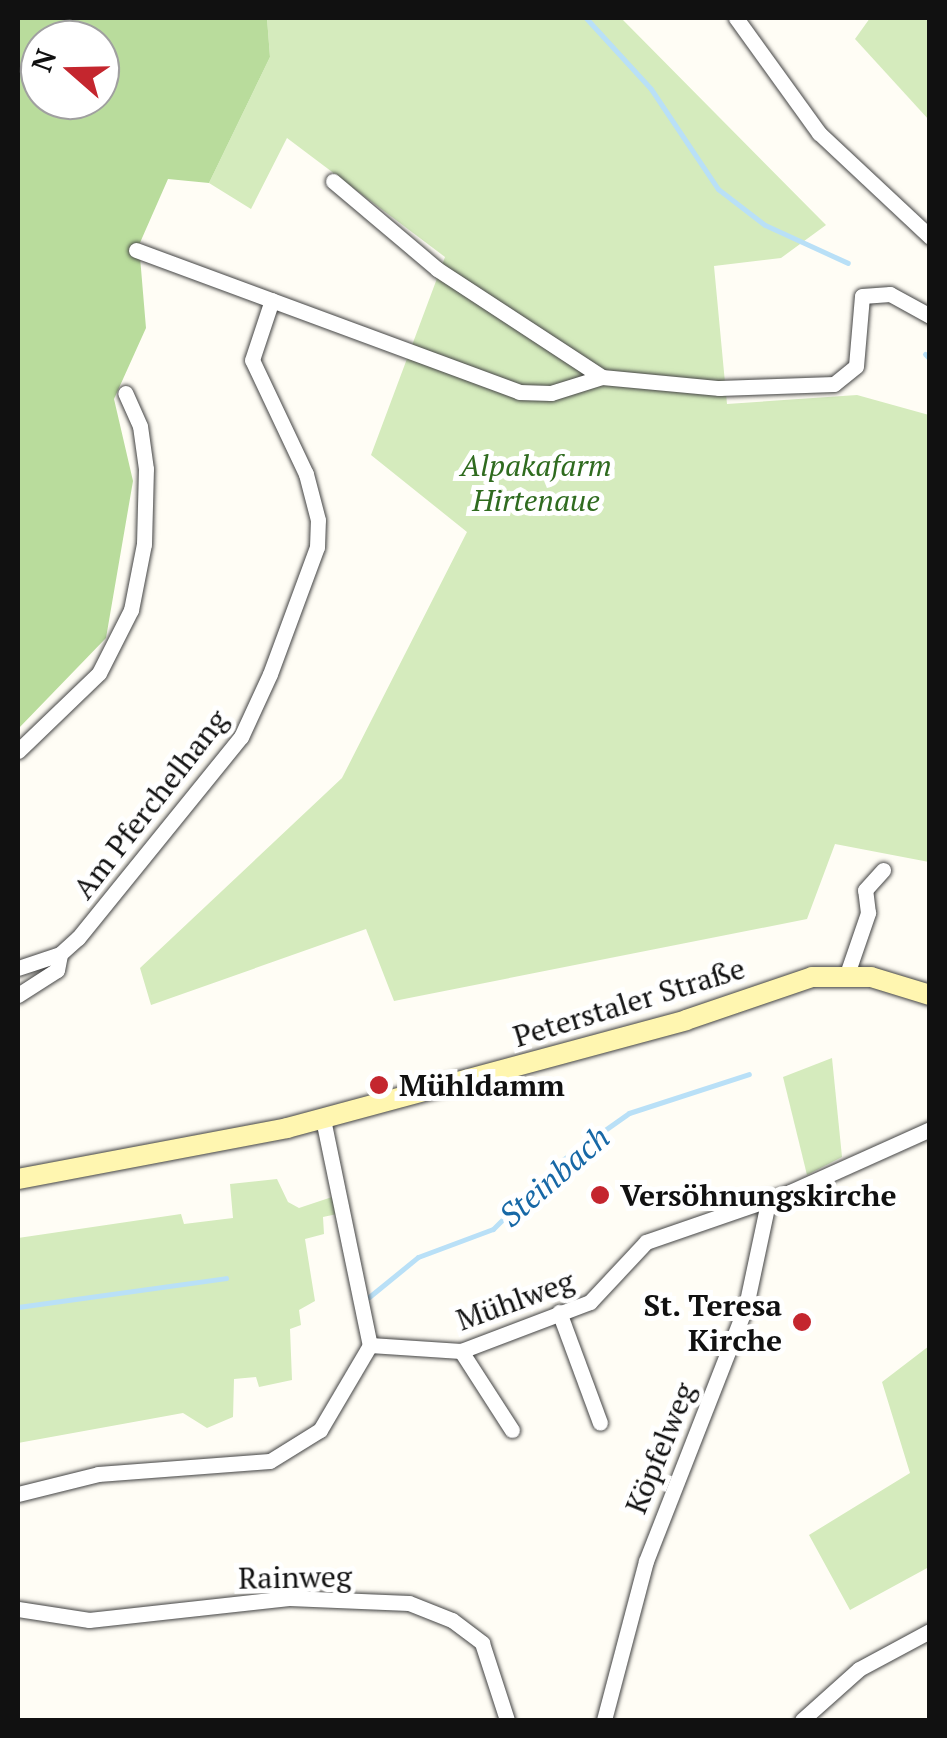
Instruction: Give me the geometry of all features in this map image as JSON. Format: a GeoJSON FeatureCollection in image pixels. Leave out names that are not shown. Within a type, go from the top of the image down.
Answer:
{"type":"FeatureCollection","features":[{"type":"Feature","properties":{"kind":"main road","name":"Peterstaler Straße"},"geometry":{"type":"LineString","coordinates":[[18,1179],[323,1119],[668,1026],[812,976],[847,974],[930,995]]}},
{"type":"Feature","properties":{"kind":"street"},"geometry":{"type":"LineString","coordinates":[[736,18],[820,134],[930,237]]}},
{"type":"Feature","properties":{"kind":"street"},"geometry":{"type":"LineString","coordinates":[[333,182],[437,269],[602,377]]}},
{"type":"Feature","properties":{"kind":"street"},"geometry":{"type":"LineString","coordinates":[[136,250],[519,392],[551,393],[602,377],[720,388],[834,384],[856,366],[862,296],[890,294],[930,316]]}},
{"type":"Feature","properties":{"kind":"street","name":"Am Pferchelhang"},"geometry":{"type":"LineString","coordinates":[[18,995],[58,970],[60,954],[249,726],[317,547],[312,491],[252,360],[272,300]]}},
{"type":"Feature","properties":{"kind":"street"},"geometry":{"type":"LineString","coordinates":[[18,751],[99,674],[131,610],[144,544],[146,469],[140,426],[125,393]]}},
{"type":"Feature","properties":{"kind":"street"},"geometry":{"type":"LineString","coordinates":[[847,974],[868,913],[866,890],[883,870]]}},
{"type":"Feature","properties":{"kind":"street"},"geometry":{"type":"LineString","coordinates":[[18,968],[60,954]]}},
{"type":"Feature","properties":{"kind":"street"},"geometry":{"type":"LineString","coordinates":[[18,1494],[98,1474],[270,1461],[320,1430],[370,1345],[323,1119]]}},
{"type":"Feature","properties":{"kind":"street","name":"Mühlweg"},"geometry":{"type":"LineString","coordinates":[[370,1345],[460,1351],[601,1296],[646,1242],[770,1198],[930,1128]]}},
{"type":"Feature","properties":{"kind":"street","name":"Köpfelweg"},"geometry":{"type":"LineString","coordinates":[[604,1720],[646,1560],[746,1306],[770,1198]]}},
{"type":"Feature","properties":{"kind":"street"},"geometry":{"type":"LineString","coordinates":[[560,1312],[600,1423]]}},
{"type":"Feature","properties":{"kind":"street"},"geometry":{"type":"LineString","coordinates":[[460,1351],[512,1430]]}},
{"type":"Feature","properties":{"kind":"street","name":"Rainweg"},"geometry":{"type":"LineString","coordinates":[[18,1610],[89,1620],[289,1598],[409,1603],[452,1620],[482,1643],[508,1720]]}},
{"type":"Feature","properties":{"kind":"street"},"geometry":{"type":"LineString","coordinates":[[802,1720],[859,1669],[930,1630]]}},
{"type":"Feature","properties":{"kind":"green space"},"geometry":{"type":"Polygon","coordinates":[[[18,18],[267,18],[270,57],[209,183],[168,179],[139,245],[146,328],[114,399],[133,481],[106,638],[18,729],[18,18]]]}},
{"type":"Feature","properties":{"kind":"green space","name":"Alpakafarm Hirtenaue"},"geometry":{"type":"Polygon","coordinates":[[[267,18],[621,18],[826,225],[781,258],[714,266],[727,404],[857,395],[929,415],[929,862],[835,844],[807,919],[394,1001],[366,929],[151,1005],[140,968],[342,778],[467,532],[371,455],[445,257],[287,138],[251,209],[209,183],[270,57],[267,18]]]}},
{"type":"Feature","properties":{"kind":"green space"},"geometry":{"type":"Polygon","coordinates":[[[870,18],[929,18],[929,120],[855,39],[870,18]]]}},
{"type":"Feature","properties":{"kind":"green space"},"geometry":{"type":"Polygon","coordinates":[[[832,1058],[842,1157],[807,1175],[783,1077],[832,1058]]]}},
{"type":"Feature","properties":{"kind":"green space"},"geometry":{"type":"Polygon","coordinates":[[[277,1179],[288,1202],[299,1208],[332,1197],[337,1214],[323,1217],[324,1234],[305,1239],[315,1301],[299,1310],[301,1325],[290,1329],[292,1380],[259,1387],[256,1377],[234,1379],[233,1417],[207,1428],[183,1413],[18,1443],[18,1238],[181,1214],[184,1224],[233,1218],[230,1184],[277,1179]]]}},
{"type":"Feature","properties":{"kind":"green space"},"geometry":{"type":"Polygon","coordinates":[[[929,1346],[929,1567],[850,1610],[809,1535],[910,1473],[882,1382],[929,1346]]]}},
{"type":"Feature","properties":{"kind":"waterway"},"geometry":{"type":"LineString","coordinates":[[586,18],[651,89],[718,189],[765,225],[848,263]]}},
{"type":"Feature","properties":{"kind":"waterway"},"geometry":{"type":"LineString","coordinates":[[925,354],[930,359]]}},
{"type":"Feature","properties":{"kind":"waterway","name":"Steinbach"},"geometry":{"type":"LineString","coordinates":[[369,1297],[418,1257],[493,1229],[561,1161],[629,1113],[749,1074]]}},
{"type":"Feature","properties":{"kind":"waterway","name":"Steinbach"},"geometry":{"type":"LineString","coordinates":[[18,1307],[226,1278]]}},
{"type":"Feature","properties":{"kind":"place","name":"Mühldamm"},"geometry":{"type":"Point","coordinates":[379,1085]}},
{"type":"Feature","properties":{"kind":"place","name":"Versöhnungskirche"},"geometry":{"type":"Point","coordinates":[600,1195]}},
{"type":"Feature","properties":{"kind":"place","name":"St. Teresa Kirche"},"geometry":{"type":"Point","coordinates":[802,1322]}}]}
